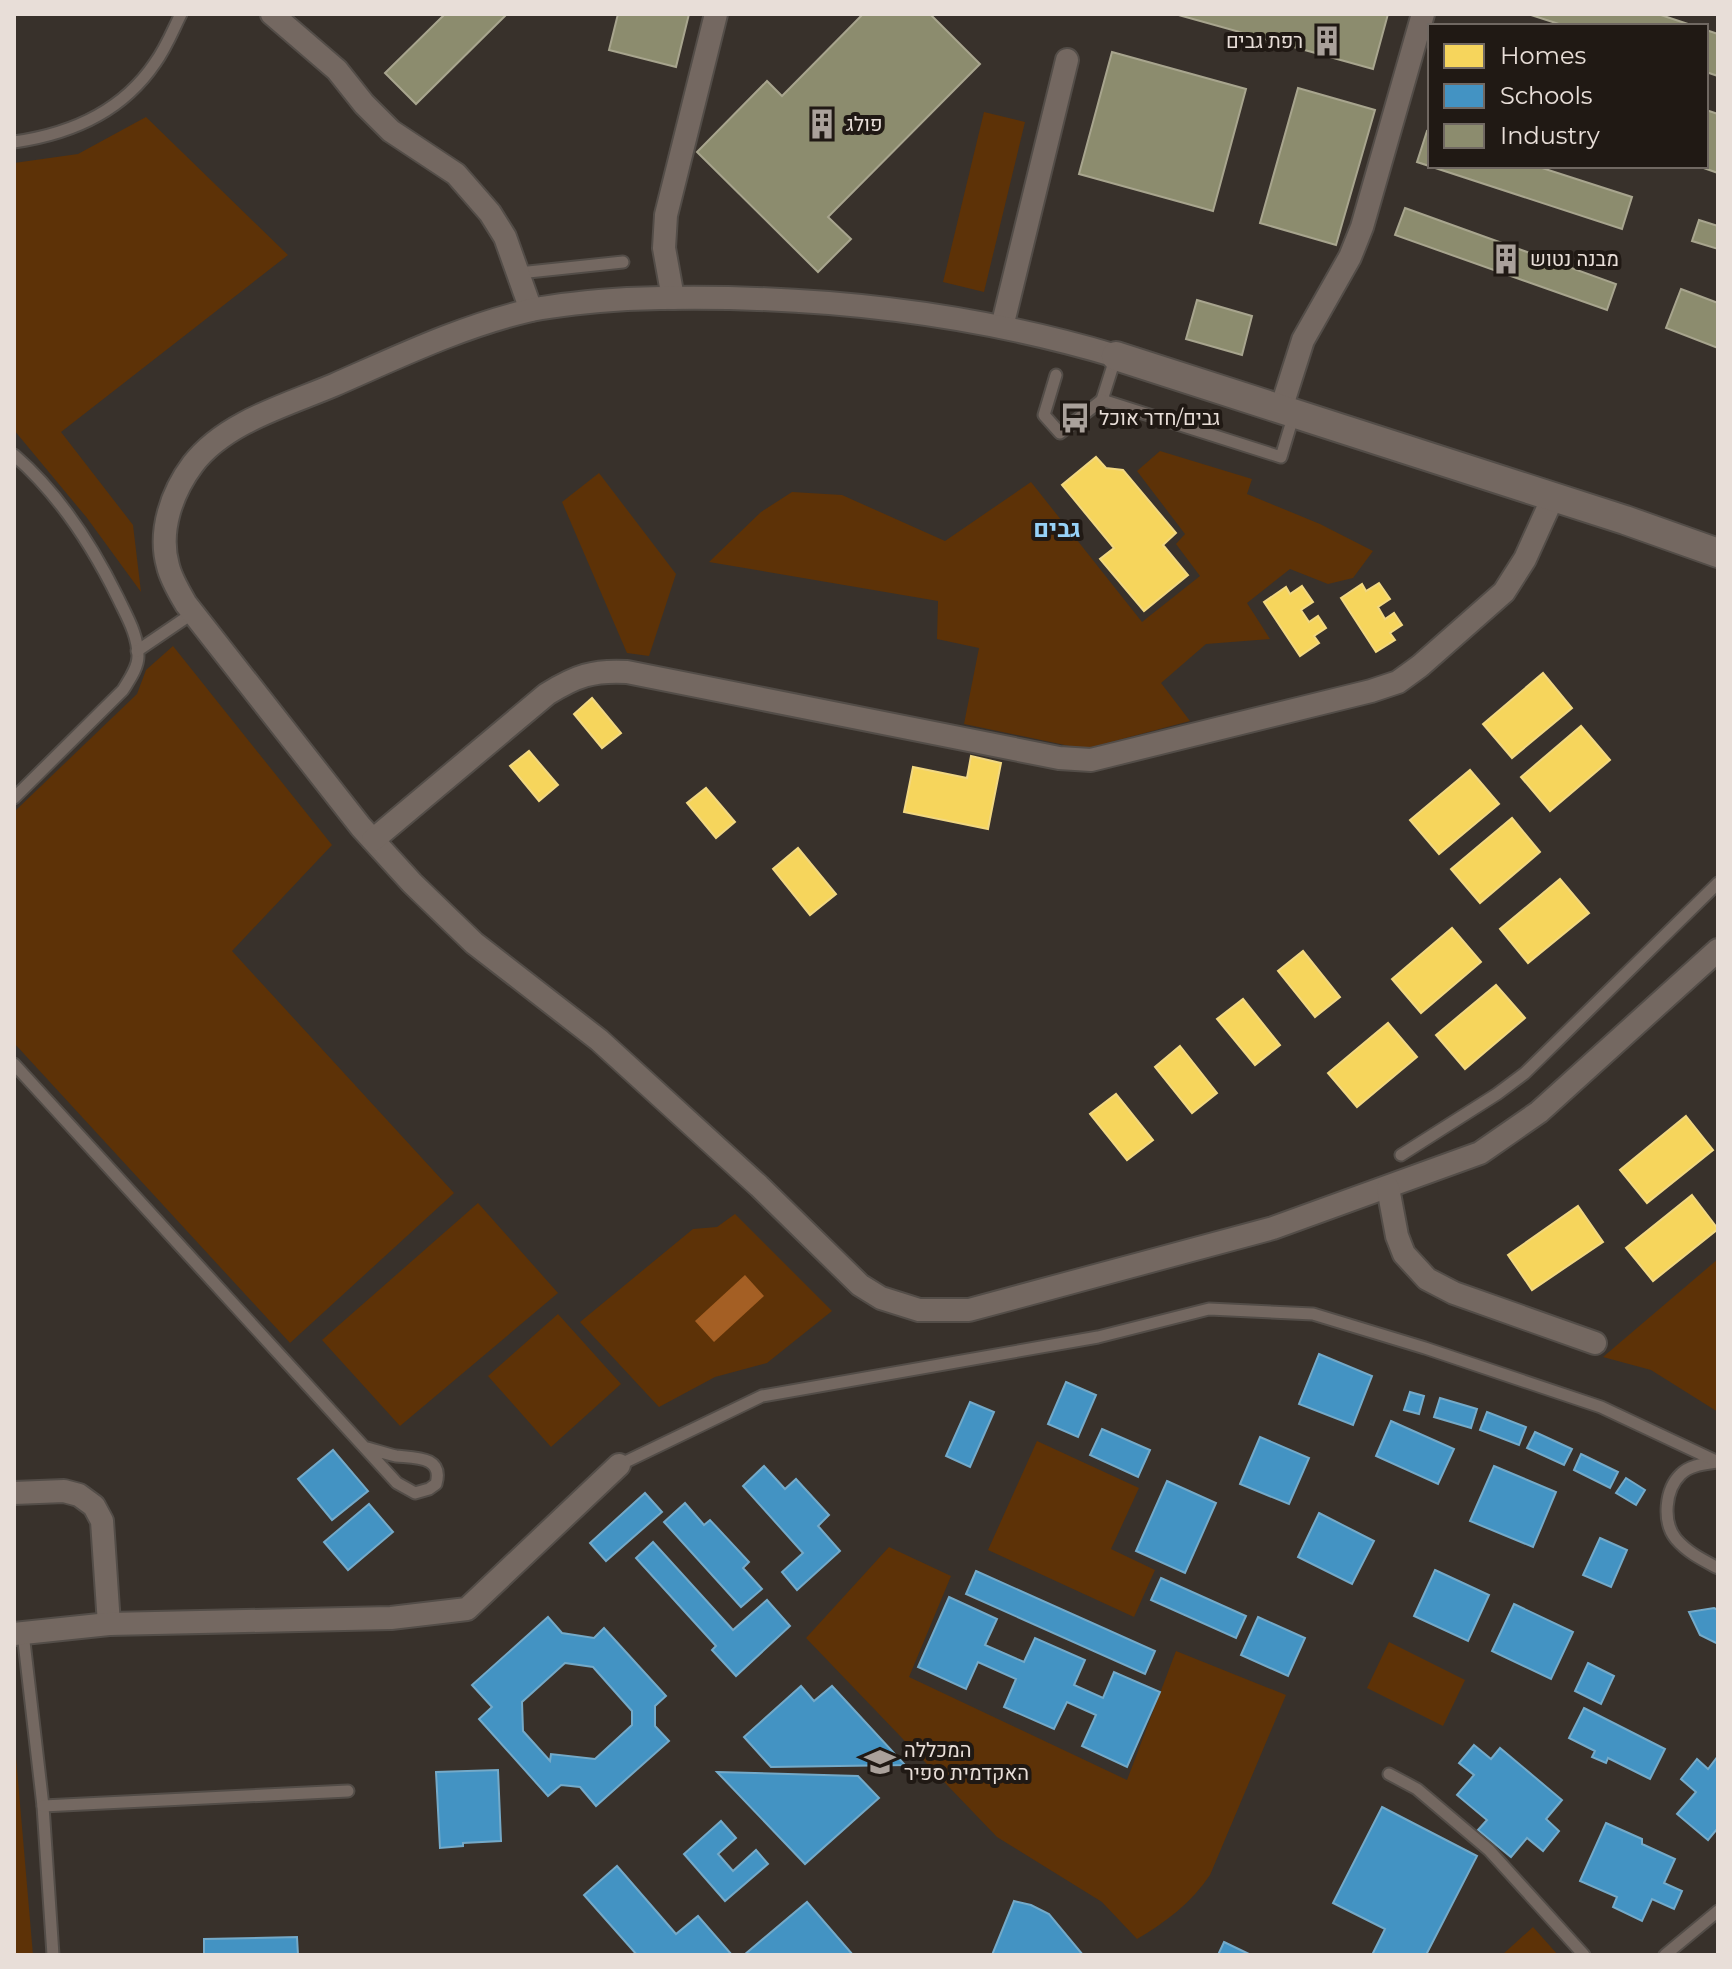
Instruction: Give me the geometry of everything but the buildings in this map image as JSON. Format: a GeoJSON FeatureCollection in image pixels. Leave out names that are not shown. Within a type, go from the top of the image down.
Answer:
{"type":"FeatureCollection","features":[{"type":"Feature","properties":{"kind":"street"},"geometry":{"type":"LineString","coordinates":[[272,14],[337,70],[391,131],[456,174],[490,213],[505,237],[531,310]]}},
{"type":"Feature","properties":{"kind":"street"},"geometry":{"type":"LineString","coordinates":[[673,298],[664,248],[666,215],[716,14]]}},
{"type":"Feature","properties":{"kind":"street"},"geometry":{"type":"LineString","coordinates":[[1288,412],[1303,340],[1350,257],[1362,227],[1423,14]]}},
{"type":"Feature","properties":{"kind":"street"},"geometry":{"type":"LineString","coordinates":[[1002,327],[1067,60]]}},
{"type":"Feature","properties":{"kind":"street"},"geometry":{"type":"LineString","coordinates":[[1718,553],[1060,339],[941,316],[787,302],[673,298],[579,303],[531,310],[439,339],[247,423],[210,446],[194,462],[169,508],[165,539],[167,565],[186,604],[373,840],[412,883],[474,943],[599,1040],[759,1186],[860,1285],[900,1305],[941,1312],[969,1310],[1273,1228],[1480,1153],[1509,1135],[1571,1085],[1718,950]]}},
{"type":"Feature","properties":{"kind":"street"},"geometry":{"type":"LineString","coordinates":[[373,840],[547,694],[573,678],[601,671],[627,672],[1059,758],[1091,760],[1371,691],[1398,682],[1420,666],[1504,592],[1525,559],[1553,497]]}},
{"type":"Feature","properties":{"kind":"street"},"geometry":{"type":"LineString","coordinates":[[1388,1188],[1397,1236],[1404,1254],[1427,1279],[1463,1297],[1595,1343]]}},
{"type":"Feature","properties":{"kind":"street"},"geometry":{"type":"LineString","coordinates":[[18,1633],[109,1624],[391,1618],[467,1609],[619,1465]]}},
{"type":"Feature","properties":{"kind":"street"},"geometry":{"type":"LineString","coordinates":[[14,1493],[64,1491],[79,1495],[94,1506],[102,1521],[109,1624]]}},
{"type":"Feature","properties":{"kind":"lane"},"geometry":{"type":"LineString","coordinates":[[14,142],[44,138],[78,126],[99,117],[124,99],[157,61],[181,14]]}},
{"type":"Feature","properties":{"kind":"lane"},"geometry":{"type":"LineString","coordinates":[[519,273],[623,262]]}},
{"type":"Feature","properties":{"kind":"lane"},"geometry":{"type":"LineString","coordinates":[[1056,375],[1044,415],[1060,433],[1102,400],[1116,356]]}},
{"type":"Feature","properties":{"kind":"lane"},"geometry":{"type":"LineString","coordinates":[[1102,400],[1281,457],[1288,412]]}},
{"type":"Feature","properties":{"kind":"lane"},"geometry":{"type":"LineString","coordinates":[[14,455],[57,499],[95,555],[134,631],[138,657],[134,672],[123,690],[14,798]]}},
{"type":"Feature","properties":{"kind":"lane"},"geometry":{"type":"LineString","coordinates":[[137,651],[193,613]]}},
{"type":"Feature","properties":{"kind":"lane"},"geometry":{"type":"LineString","coordinates":[[1401,1155],[1525,1073],[1718,883]]}},
{"type":"Feature","properties":{"kind":"lane"},"geometry":{"type":"LineString","coordinates":[[14,1064],[364,1447],[397,1483],[415,1493],[436,1484],[437,1470],[423,1457],[398,1456],[364,1447]]}},
{"type":"Feature","properties":{"kind":"lane"},"geometry":{"type":"LineString","coordinates":[[619,1465],[762,1396],[1098,1337],[1209,1309],[1313,1314],[1601,1407],[1718,1462]]}},
{"type":"Feature","properties":{"kind":"lane"},"geometry":{"type":"LineString","coordinates":[[1718,1462],[1693,1467],[1679,1475],[1669,1497],[1666,1516],[1674,1536],[1689,1552],[1718,1568]]}},
{"type":"Feature","properties":{"kind":"lane"},"geometry":{"type":"LineString","coordinates":[[18,1633],[43,1806],[53,1955]]}},
{"type":"Feature","properties":{"kind":"lane"},"geometry":{"type":"LineString","coordinates":[[1389,1774],[1417,1789],[1489,1850],[1584,1955]]}},
{"type":"Feature","properties":{"kind":"lane"},"geometry":{"type":"LineString","coordinates":[[43,1806],[348,1791]]}},
{"type":"Feature","properties":{"kind":"lane"},"geometry":{"type":"LineString","coordinates":[[1665,1955],[1718,1911]]}},
{"type":"Feature","properties":{"kind":"shaded area"},"geometry":{"type":"Polygon","coordinates":[[[984,112],[1025,122],[984,292],[943,282],[984,112]]]}},
{"type":"Feature","properties":{"kind":"shaded area"},"geometry":{"type":"Polygon","coordinates":[[[146,117],[288,255],[61,432],[133,525],[141,592],[87,518],[14,430],[14,163],[78,154],[146,117]]]}},
{"type":"Feature","properties":{"kind":"shaded area"},"geometry":{"type":"Polygon","coordinates":[[[1160,451],[1252,479],[1247,494],[1320,524],[1373,551],[1353,578],[1328,584],[1290,569],[1247,603],[1270,639],[1206,644],[1161,683],[1190,721],[1084,749],[964,724],[979,648],[937,639],[938,601],[709,562],[761,512],[792,492],[842,495],[945,541],[1031,482],[1142,622],[1200,576],[1176,544],[1185,534],[1137,471],[1160,451]]]}},
{"type":"Feature","properties":{"kind":"shaded area"},"geometry":{"type":"Polygon","coordinates":[[[599,473],[676,574],[649,656],[627,653],[562,502],[599,473]]]}},
{"type":"Feature","properties":{"kind":"shaded area"},"geometry":{"type":"Polygon","coordinates":[[[173,646],[332,845],[232,951],[454,1193],[290,1343],[14,1043],[14,812],[137,694],[146,670],[173,646]]]}},
{"type":"Feature","properties":{"kind":"shaded area"},"geometry":{"type":"Polygon","coordinates":[[[478,1203],[558,1293],[400,1426],[322,1340],[478,1203]]]}},
{"type":"Feature","properties":{"kind":"shaded area"},"geometry":{"type":"Polygon","coordinates":[[[735,1214],[832,1311],[767,1363],[715,1377],[659,1407],[580,1322],[693,1229],[717,1227],[735,1214]]]}},
{"type":"Feature","properties":{"kind":"shaded area"},"geometry":{"type":"Polygon","coordinates":[[[1718,1259],[1718,1412],[1651,1370],[1603,1357],[1718,1259]]]}},
{"type":"Feature","properties":{"kind":"shaded area"},"geometry":{"type":"Polygon","coordinates":[[[745,1275],[764,1296],[714,1342],[695,1321],[745,1275]]]}},
{"type":"Feature","properties":{"kind":"shaded area"},"geometry":{"type":"Polygon","coordinates":[[[558,1314],[621,1384],[551,1447],[488,1376],[558,1314]]]}},
{"type":"Feature","properties":{"kind":"shaded area"},"geometry":{"type":"Polygon","coordinates":[[[1037,1441],[1139,1488],[1111,1549],[1155,1570],[1134,1617],[988,1550],[1037,1441]]]}},
{"type":"Feature","properties":{"kind":"shaded area"},"geometry":{"type":"Polygon","coordinates":[[[889,1547],[951,1576],[909,1677],[1127,1780],[1176,1651],[1286,1695],[1210,1875],[1168,1919],[1137,1939],[1102,1902],[997,1837],[806,1638],[889,1547]]]}},
{"type":"Feature","properties":{"kind":"shaded area"},"geometry":{"type":"Polygon","coordinates":[[[1389,1642],[1465,1680],[1443,1726],[1367,1688],[1389,1642]]]}},
{"type":"Feature","properties":{"kind":"shaded area"},"geometry":{"type":"Polygon","coordinates":[[[14,1734],[33,1955],[14,1955],[14,1734]]]}},
{"type":"Feature","properties":{"kind":"shaded area"},"geometry":{"type":"Polygon","coordinates":[[[1533,1927],[1558,1955],[1502,1955],[1533,1927]]]}},
{"type":"Feature","properties":{"kind":"place","name":"רפת גבים"},"geometry":{"type":"Point","coordinates":[1327,41]}},
{"type":"Feature","properties":{"kind":"place","name":"פולג"},"geometry":{"type":"Point","coordinates":[822,124]}},
{"type":"Feature","properties":{"kind":"place","name":"מבנה נטוש"},"geometry":{"type":"Point","coordinates":[1506,259]}},
{"type":"Feature","properties":{"kind":"place","name":"גבים/חדר אוכל"},"geometry":{"type":"Point","coordinates":[1075,418]}},
{"type":"Feature","properties":{"kind":"place","name":"המכללה האקדמית ספיר"},"geometry":{"type":"Point","coordinates":[880,1762]}},
{"type":"Feature","properties":{"kind":"district","name":"גבים"},"geometry":{"type":"Point","coordinates":[1057,529]}}]}
